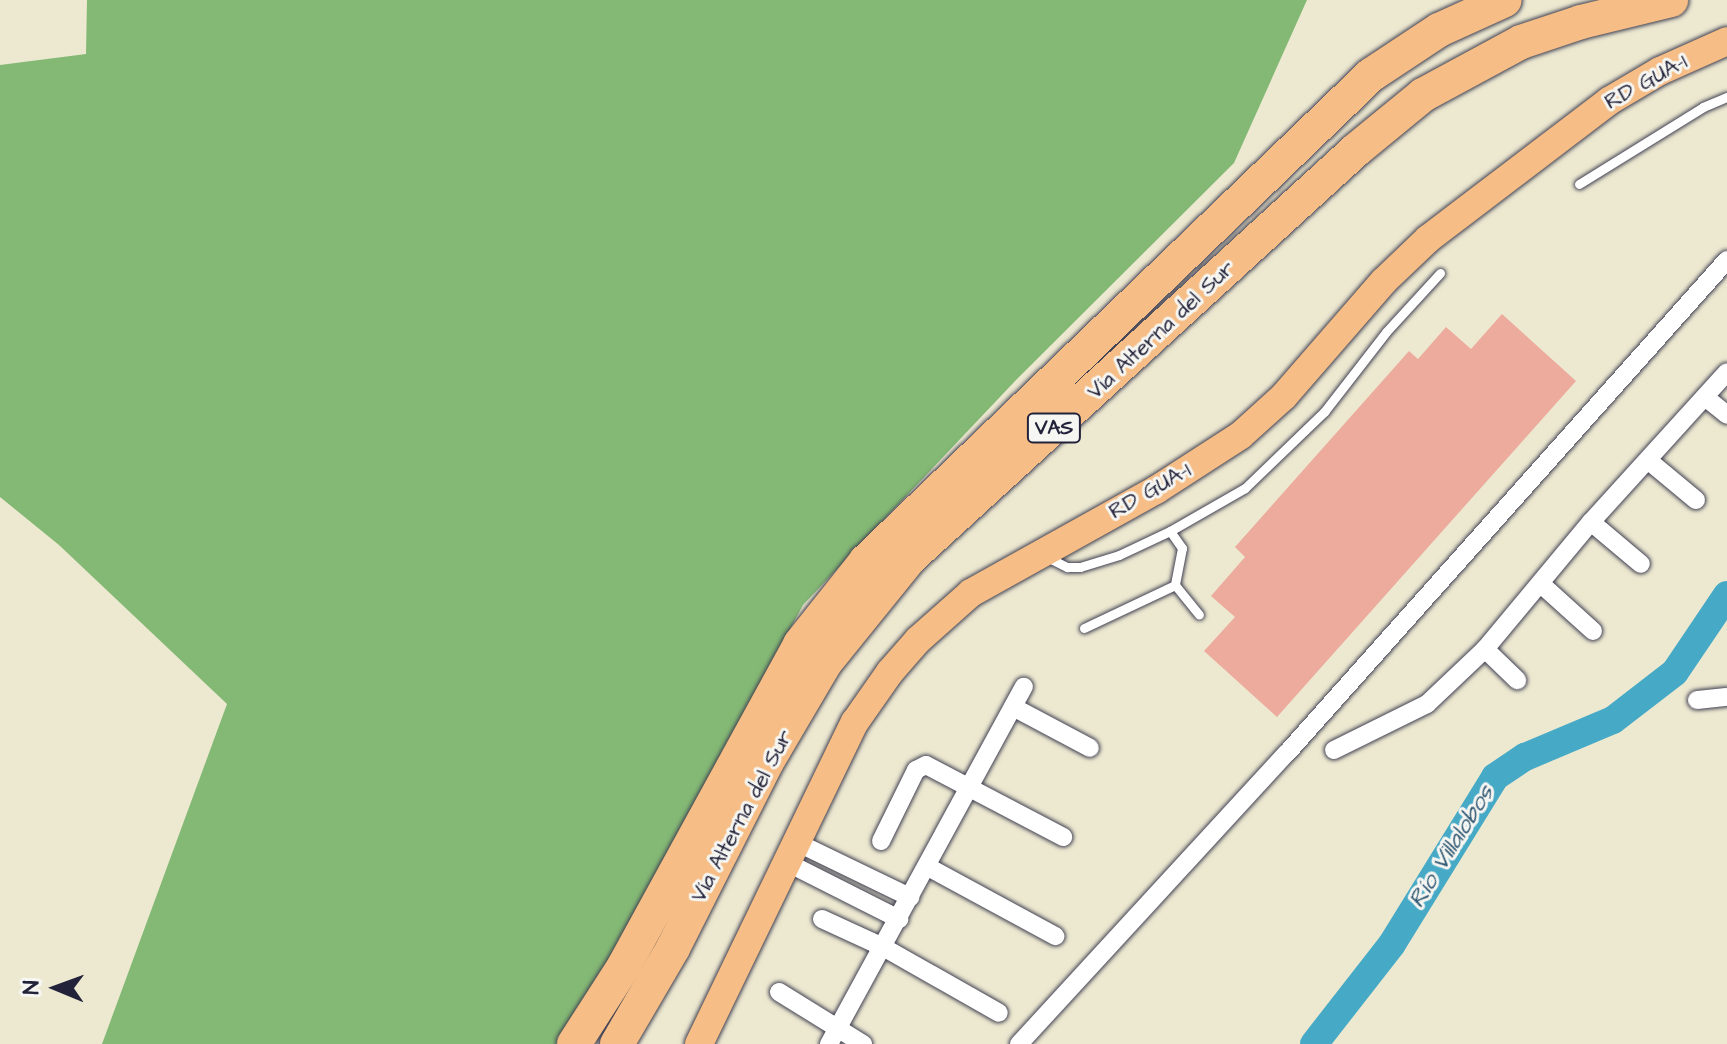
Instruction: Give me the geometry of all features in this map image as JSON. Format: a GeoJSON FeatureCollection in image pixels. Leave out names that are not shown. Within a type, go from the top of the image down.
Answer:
{"type":"FeatureCollection","features":[{"type":"Feature","properties":{"kind":"highway","name":"Vía Alterna del Sur"},"geometry":{"type":"LineString","coordinates":[[574,1044],[624,966],[800,644],[856,572],[1346,96],[1417,42],[1505,0]]}},
{"type":"Feature","properties":{"kind":"highway","name":"Vía Alterna del Sur"},"geometry":{"type":"LineString","coordinates":[[617,1044],[673,948],[767,762],[825,663],[910,558],[1356,150],[1423,95],[1521,42],[1581,22],[1671,0]]}},
{"type":"Feature","properties":{"kind":"main road","name":"RD GUA-1"},"geometry":{"type":"LineString","coordinates":[[699,1044],[855,722],[890,672],[918,640],[971,593],[1039,552],[1156,490],[1241,435],[1284,396],[1384,281],[1428,239],[1554,139],[1609,101],[1660,71],[1727,41]]}},
{"type":"Feature","properties":{"kind":"street"},"geometry":{"type":"LineString","coordinates":[[1019,1044],[1287,753],[1727,260]]}},
{"type":"Feature","properties":{"kind":"street"},"geometry":{"type":"LineString","coordinates":[[1334,750],[1427,704],[1485,649],[1591,522],[1727,372]]}},
{"type":"Feature","properties":{"kind":"street"},"geometry":{"type":"LineString","coordinates":[[1705,397],[1727,415]]}},
{"type":"Feature","properties":{"kind":"street"},"geometry":{"type":"LineString","coordinates":[[1649,461],[1696,500]]}},
{"type":"Feature","properties":{"kind":"street"},"geometry":{"type":"LineString","coordinates":[[1591,522],[1641,564]]}},
{"type":"Feature","properties":{"kind":"street"},"geometry":{"type":"LineString","coordinates":[[1541,584],[1593,631]]}},
{"type":"Feature","properties":{"kind":"street"},"geometry":{"type":"LineString","coordinates":[[1485,649],[1517,680]]}},
{"type":"Feature","properties":{"kind":"street"},"geometry":{"type":"LineString","coordinates":[[833,1036],[1024,687]]}},
{"type":"Feature","properties":{"kind":"street"},"geometry":{"type":"LineString","coordinates":[[1697,700],[1727,697]]}},
{"type":"Feature","properties":{"kind":"street"},"geometry":{"type":"LineString","coordinates":[[1013,707],[1090,748]]}},
{"type":"Feature","properties":{"kind":"street"},"geometry":{"type":"LineString","coordinates":[[881,841],[920,765],[926,765],[1063,837]]}},
{"type":"Feature","properties":{"kind":"street"},"geometry":{"type":"LineString","coordinates":[[791,852],[910,897]]}},
{"type":"Feature","properties":{"kind":"street"},"geometry":{"type":"LineString","coordinates":[[791,852],[899,919]]}},
{"type":"Feature","properties":{"kind":"street"},"geometry":{"type":"LineString","coordinates":[[928,867],[1055,936]]}},
{"type":"Feature","properties":{"kind":"street"},"geometry":{"type":"LineString","coordinates":[[822,919],[883,947],[999,1013]]}},
{"type":"Feature","properties":{"kind":"street"},"geometry":{"type":"LineString","coordinates":[[779,992],[833,1036],[863,1044]]}},
{"type":"Feature","properties":{"kind":"lane"},"geometry":{"type":"LineString","coordinates":[[1579,184],[1703,107],[1727,97]]}},
{"type":"Feature","properties":{"kind":"lane"},"geometry":{"type":"LineString","coordinates":[[1039,552],[1067,567],[1080,567],[1119,555],[1170,531],[1245,488],[1324,412],[1386,332],[1440,273]]}},
{"type":"Feature","properties":{"kind":"lane"},"geometry":{"type":"LineString","coordinates":[[1170,531],[1182,548],[1175,585],[1199,615]]}},
{"type":"Feature","properties":{"kind":"lane"},"geometry":{"type":"LineString","coordinates":[[1084,628],[1175,585]]}},
{"type":"Feature","properties":{"kind":"green space"},"geometry":{"type":"Polygon","coordinates":[[[87,0],[1307,0],[1234,163],[1017,379],[803,605],[610,960],[557,1044],[102,1044],[227,704],[59,545],[0,497],[0,65],[86,54],[87,0]]]}},
{"type":"Feature","properties":{"kind":"building"},"geometry":{"type":"Polygon","coordinates":[[[1502,314],[1576,381],[1277,717],[1204,651],[1235,617],[1211,596],[1245,557],[1235,547],[1409,351],[1418,359],[1446,327],[1471,349],[1502,314]]]}},
{"type":"Feature","properties":{"kind":"waterway","name":"Río Villalobos"},"geometry":{"type":"LineString","coordinates":[[1314,1044],[1392,944],[1495,777],[1525,757],[1613,720],[1675,672],[1727,595]]}}]}
